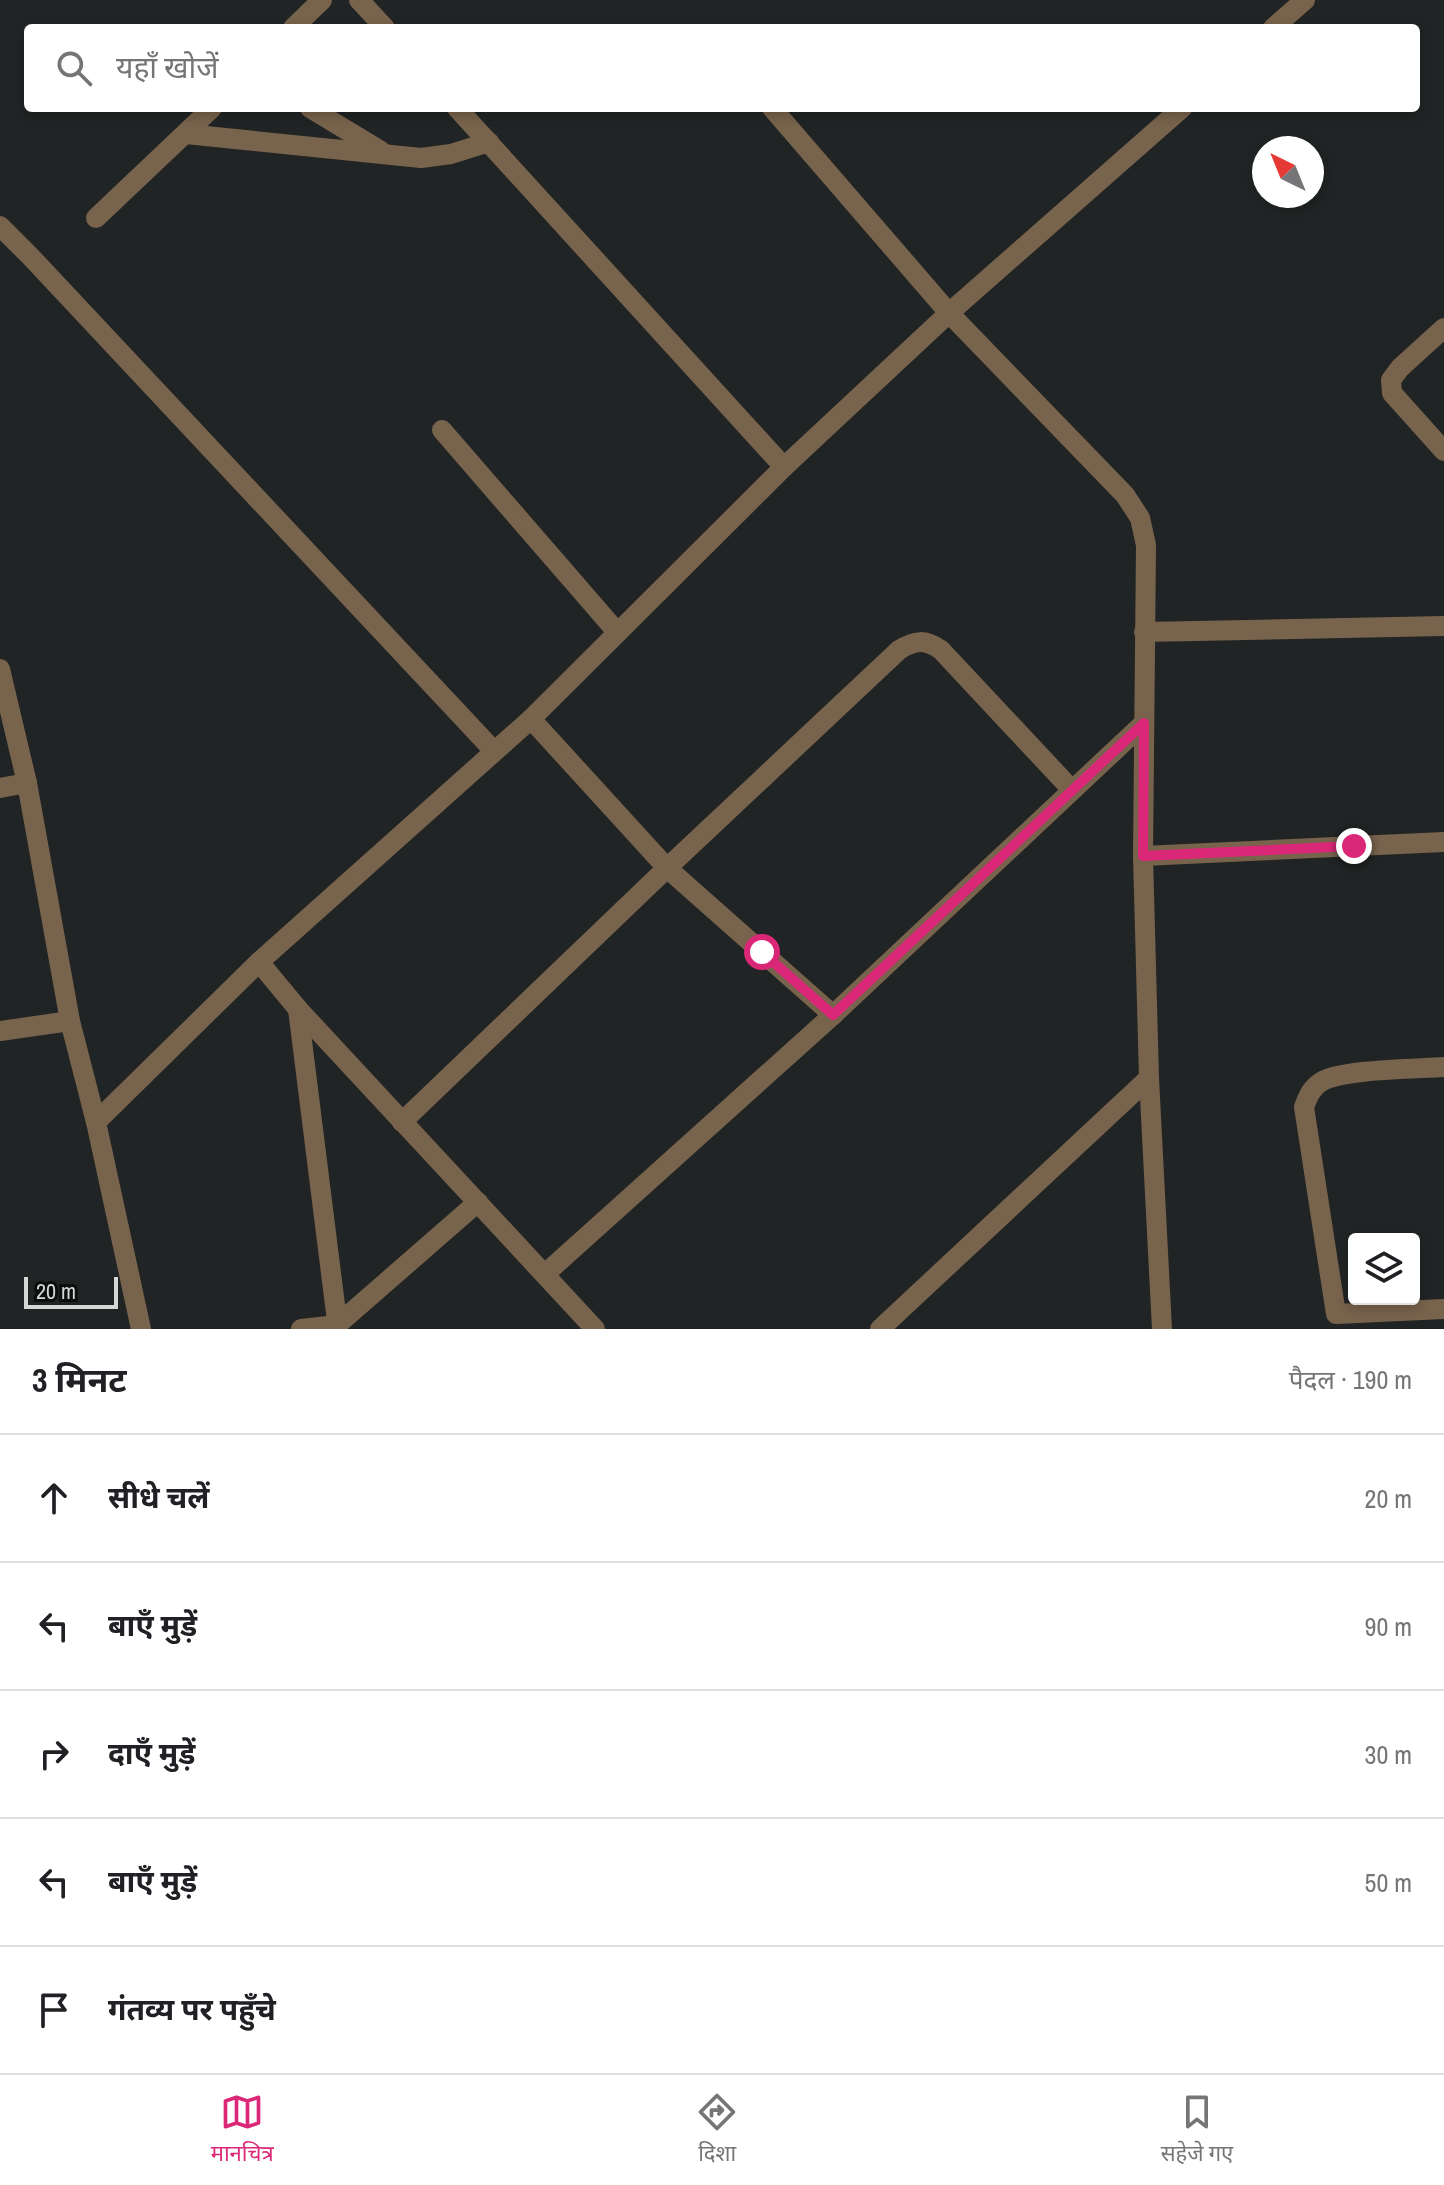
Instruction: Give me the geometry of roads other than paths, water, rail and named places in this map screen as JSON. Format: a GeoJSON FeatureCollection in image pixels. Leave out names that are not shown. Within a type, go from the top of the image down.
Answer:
{"type":"FeatureCollection","features":[{"type":"Feature","properties":{"kind":"street"},"geometry":{"type":"LineString","coordinates":[[297,24],[322,0]]}},
{"type":"Feature","properties":{"kind":"street"},"geometry":{"type":"LineString","coordinates":[[359,0],[381,24]]}},
{"type":"Feature","properties":{"kind":"street"},"geometry":{"type":"LineString","coordinates":[[1278,24],[1305,0]]}},
{"type":"Feature","properties":{"kind":"street"},"geometry":{"type":"LineString","coordinates":[[96,218],[208,112]]}},
{"type":"Feature","properties":{"kind":"street"},"geometry":{"type":"LineString","coordinates":[[316,112],[388,156]]}},
{"type":"Feature","properties":{"kind":"street"},"geometry":{"type":"LineString","coordinates":[[461,112],[784,467]]}},
{"type":"Feature","properties":{"kind":"street"},"geometry":{"type":"LineString","coordinates":[[775,112],[949,313],[1125,495],[1140,518],[1146,545],[1143,856],[1149,1078],[1162,1329]]}},
{"type":"Feature","properties":{"kind":"street"},"geometry":{"type":"LineString","coordinates":[[96,1122],[259,962],[531,719],[784,467],[949,313],[1177,112]]}},
{"type":"Feature","properties":{"kind":"street"},"geometry":{"type":"LineString","coordinates":[[186,134],[421,158],[451,154],[489,142]]}},
{"type":"Feature","properties":{"kind":"street"},"geometry":{"type":"LineString","coordinates":[[0,226],[494,751]]}},
{"type":"Feature","properties":{"kind":"street"},"geometry":{"type":"LineString","coordinates":[[1444,328],[1391,380],[1392,393],[1444,451]]}},
{"type":"Feature","properties":{"kind":"street"},"geometry":{"type":"LineString","coordinates":[[442,430],[617,632]]}},
{"type":"Feature","properties":{"kind":"street"},"geometry":{"type":"LineString","coordinates":[[1144,632],[1444,626]]}},
{"type":"Feature","properties":{"kind":"street"},"geometry":{"type":"LineString","coordinates":[[402,1122],[899,650],[914,641],[931,643],[941,650],[1072,790]]}},
{"type":"Feature","properties":{"kind":"street"},"geometry":{"type":"LineString","coordinates":[[0,669],[27,783],[70,1021],[96,1122],[141,1329]]}},
{"type":"Feature","properties":{"kind":"street"},"geometry":{"type":"LineString","coordinates":[[531,719],[667,868],[833,1015]]}},
{"type":"Feature","properties":{"kind":"street"},"geometry":{"type":"LineString","coordinates":[[545,1274],[833,1015],[1144,723]]}},
{"type":"Feature","properties":{"kind":"street"},"geometry":{"type":"LineString","coordinates":[[0,788],[27,783]]}},
{"type":"Feature","properties":{"kind":"street"},"geometry":{"type":"LineString","coordinates":[[1143,856],[1444,842]]}},
{"type":"Feature","properties":{"kind":"street"},"geometry":{"type":"LineString","coordinates":[[259,962],[298,1009],[595,1329]]}},
{"type":"Feature","properties":{"kind":"street"},"geometry":{"type":"LineString","coordinates":[[298,1009],[338,1327]]}},
{"type":"Feature","properties":{"kind":"street"},"geometry":{"type":"LineString","coordinates":[[0,1031],[70,1021]]}},
{"type":"Feature","properties":{"kind":"street"},"geometry":{"type":"LineString","coordinates":[[1444,1067],[1337,1074],[1310,1092],[1304,1107],[1336,1322],[1444,1309]]}},
{"type":"Feature","properties":{"kind":"street"},"geometry":{"type":"LineString","coordinates":[[880,1329],[1149,1078]]}},
{"type":"Feature","properties":{"kind":"street"},"geometry":{"type":"LineString","coordinates":[[301,1329],[338,1327],[478,1202]]}}]}
